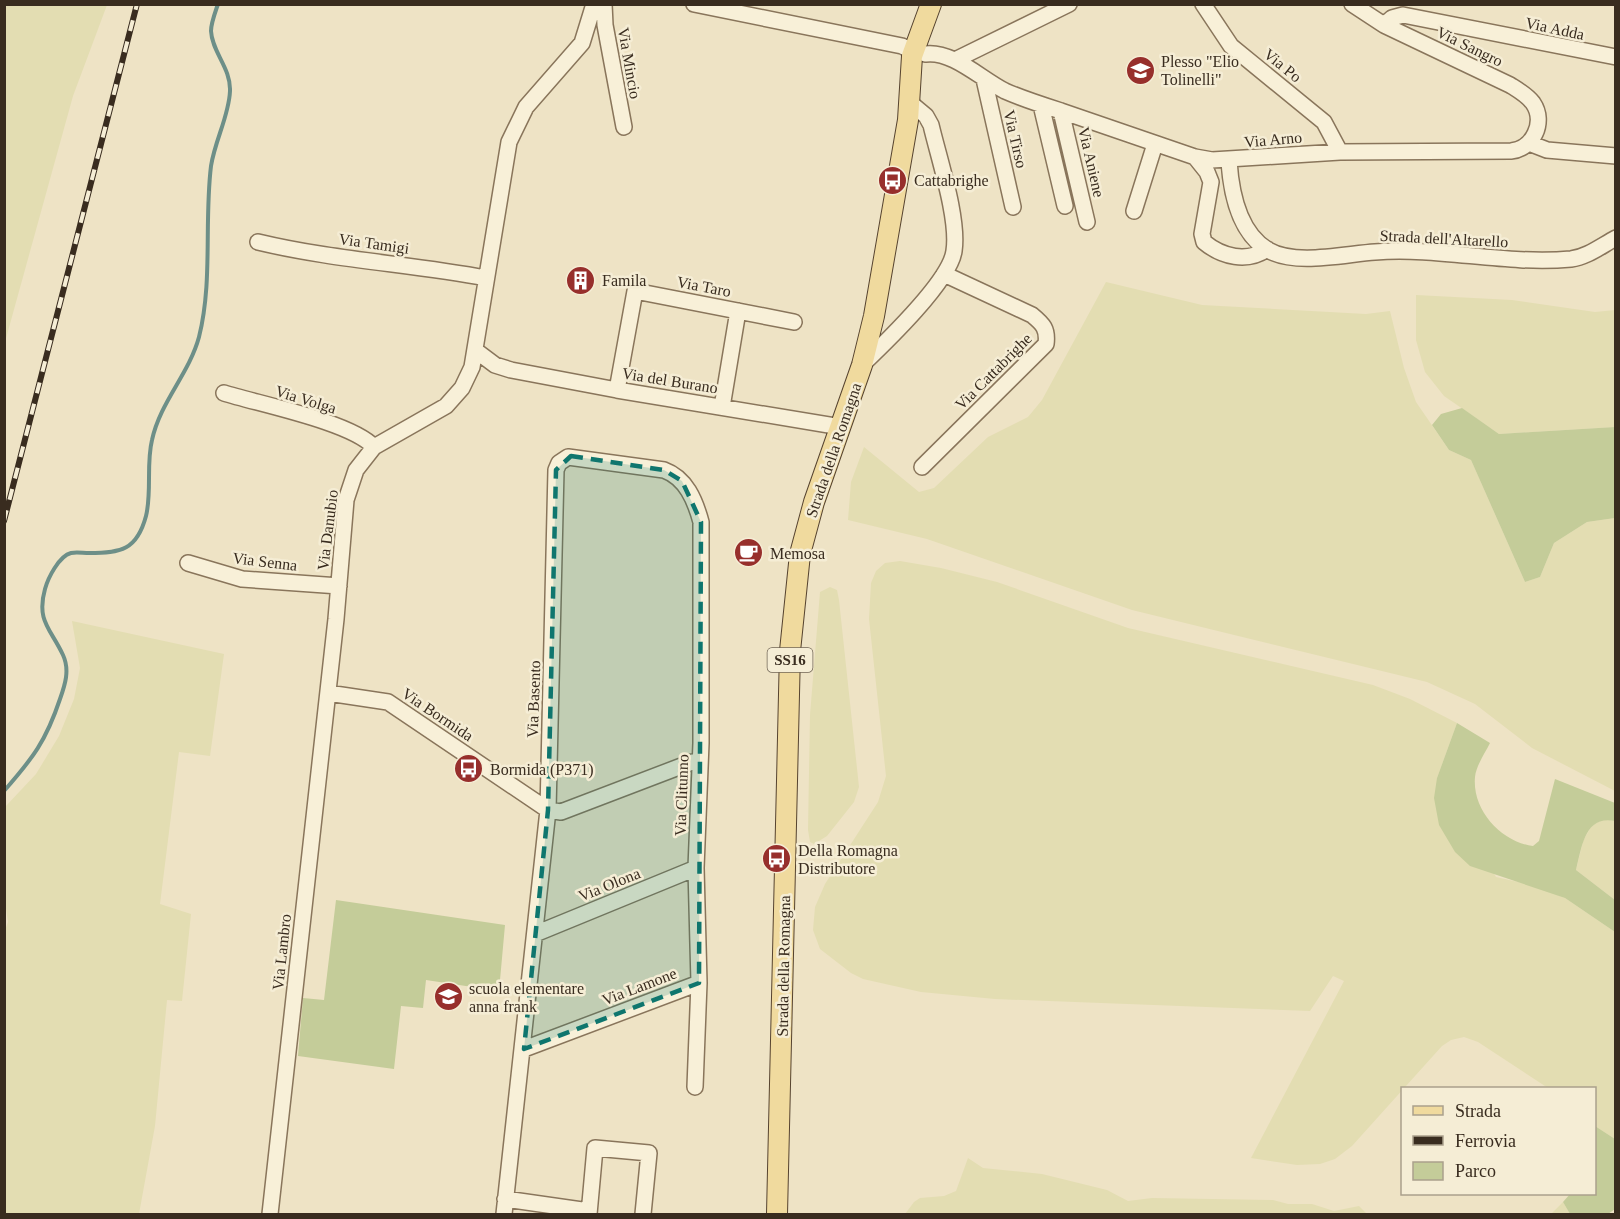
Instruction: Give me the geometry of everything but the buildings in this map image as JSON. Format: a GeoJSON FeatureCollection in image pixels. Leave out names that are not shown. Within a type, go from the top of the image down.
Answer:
{"type":"FeatureCollection","features":[{"type":"Feature","properties":{"kind":"main road","name":"Strada della Romagna"},"geometry":{"type":"LineString","coordinates":[[777,1215],[793,610],[800,554],[810,514],[862,365],[911,113],[907,103],[932,4]]}},
{"type":"Feature","properties":{"kind":"street","name":"Via Danubio"},"geometry":{"type":"LineString","coordinates":[[328,693],[346,500],[356,470],[374,447],[446,406],[462,388],[472,367],[509,142],[516,123],[526,107],[582,43],[594,4]]}},
{"type":"Feature","properties":{"kind":"street","name":"Via Mincio"},"geometry":{"type":"LineString","coordinates":[[603,4],[606,36],[624,127]]}},
{"type":"Feature","properties":{"kind":"street"},"geometry":{"type":"LineString","coordinates":[[694,4],[735,8],[902,46],[920,56],[954,59],[1068,4]]}},
{"type":"Feature","properties":{"kind":"street","name":"Via Po"},"geometry":{"type":"LineString","coordinates":[[1203,4],[1232,46],[1324,122],[1340,152]]}},
{"type":"Feature","properties":{"kind":"street","name":"Via Sangro"},"geometry":{"type":"LineString","coordinates":[[1352,4],[1384,25],[1510,85],[1526,96],[1534,105],[1538,126],[1529,143]]}},
{"type":"Feature","properties":{"kind":"street","name":"Via Adda"},"geometry":{"type":"LineString","coordinates":[[1384,25],[1392,18],[1402,15],[1616,57]]}},
{"type":"Feature","properties":{"kind":"street","name":"Via Arno"},"geometry":{"type":"LineString","coordinates":[[954,59],[984,79],[1041,105],[1195,158],[1229,161],[1340,152],[1511,151],[1519,150],[1529,143]]}},
{"type":"Feature","properties":{"kind":"street","name":"Via Tirso"},"geometry":{"type":"LineString","coordinates":[[984,79],[1013,207]]}},
{"type":"Feature","properties":{"kind":"street"},"geometry":{"type":"LineString","coordinates":[[1041,105],[1065,206]]}},
{"type":"Feature","properties":{"kind":"street","name":"Via Aniene"},"geometry":{"type":"LineString","coordinates":[[1061,111],[1088,222]]}},
{"type":"Feature","properties":{"kind":"street"},"geometry":{"type":"LineString","coordinates":[[862,365],[894,334],[944,274],[954,253],[955,233],[932,125],[926,116],[911,113]]}},
{"type":"Feature","properties":{"kind":"street"},"geometry":{"type":"LineString","coordinates":[[1529,143],[1552,151],[1616,156]]}},
{"type":"Feature","properties":{"kind":"street"},"geometry":{"type":"LineString","coordinates":[[1134,211],[1155,144]]}},
{"type":"Feature","properties":{"kind":"street","name":"Strada dell'Altarello"},"geometry":{"type":"LineString","coordinates":[[1195,158],[1207,172],[1211,182],[1202,234],[1204,242],[1228,255],[1250,257],[1267,249],[1286,256],[1316,257],[1399,252],[1522,261],[1573,258],[1588,254],[1616,238]]}},
{"type":"Feature","properties":{"kind":"street"},"geometry":{"type":"LineString","coordinates":[[1229,161],[1231,190],[1240,215],[1267,249]]}},
{"type":"Feature","properties":{"kind":"street","name":"Via Tamigi"},"geometry":{"type":"LineString","coordinates":[[258,242],[303,253],[357,258],[486,278]]}},
{"type":"Feature","properties":{"kind":"street","name":"Via Cattabrighe"},"geometry":{"type":"LineString","coordinates":[[922,467],[1046,344],[1048,334],[1044,325],[1032,315],[944,274]]}},
{"type":"Feature","properties":{"kind":"street","name":"Via Taro"},"geometry":{"type":"LineString","coordinates":[[617,390],[635,291],[794,322]]}},
{"type":"Feature","properties":{"kind":"street"},"geometry":{"type":"LineString","coordinates":[[722,406],[738,311]]}},
{"type":"Feature","properties":{"kind":"street"},"geometry":{"type":"LineString","coordinates":[[474,350],[495,365]]}},
{"type":"Feature","properties":{"kind":"street"},"geometry":{"type":"LineString","coordinates":[[472,367],[495,365]]}},
{"type":"Feature","properties":{"kind":"street","name":"Via del Burano"},"geometry":{"type":"LineString","coordinates":[[495,365],[617,390],[841,427]]}},
{"type":"Feature","properties":{"kind":"street","name":"Via Volga"},"geometry":{"type":"LineString","coordinates":[[224,393],[337,427],[366,438],[374,447]]}},
{"type":"Feature","properties":{"kind":"street","name":"Via Basento"},"geometry":{"type":"LineString","coordinates":[[643,1215],[649,1153],[595,1148],[589,1213],[504,1207],[524,1049],[548,810],[557,466],[562,460],[571,456],[664,470],[682,481],[696,504]]}},
{"type":"Feature","properties":{"kind":"street","name":"Via Clitunno"},"geometry":{"type":"LineString","coordinates":[[695,1087],[699,983],[696,868],[700,762],[701,522],[696,504]]}},
{"type":"Feature","properties":{"kind":"street","name":"Via Senna"},"geometry":{"type":"LineString","coordinates":[[188,563],[242,579],[339,586]]}},
{"type":"Feature","properties":{"kind":"street","name":"Via Bormida"},"geometry":{"type":"LineString","coordinates":[[328,693],[388,702],[548,810]]}},
{"type":"Feature","properties":{"kind":"street","name":"Via Lambro"},"geometry":{"type":"LineString","coordinates":[[270,1215],[328,693]]}},
{"type":"Feature","properties":{"kind":"street"},"geometry":{"type":"LineString","coordinates":[[548,810],[561,812],[692,762],[700,762]]}},
{"type":"Feature","properties":{"kind":"street","name":"Via Olona"},"geometry":{"type":"LineString","coordinates":[[535,934],[696,868]]}},
{"type":"Feature","properties":{"kind":"street","name":"Via Lamone"},"geometry":{"type":"LineString","coordinates":[[524,1049],[699,983]]}},
{"type":"Feature","properties":{"kind":"highlighted area"},"geometry":{"type":"Polygon","coordinates":[[[571,456],[664,470],[682,481],[701,522],[699,983],[524,1049],[548,810],[556,470],[571,456]]]}},
{"type":"Feature","properties":{"kind":"shaded area"},"geometry":{"type":"Polygon","coordinates":[[[5,4],[107,5],[73,96],[5,342],[5,4]]]}},
{"type":"Feature","properties":{"kind":"shaded area"},"geometry":{"type":"Polygon","coordinates":[[[1106,282],[1202,305],[1366,314],[1390,311],[1404,368],[1416,402],[1449,450],[1471,460],[1525,582],[1540,577],[1554,543],[1587,522],[1615,518],[1615,791],[1532,748],[1475,704],[1427,682],[1132,610],[927,539],[848,520],[851,482],[864,447],[919,492],[934,488],[988,437],[1028,417],[1042,400],[1106,282]]]}},
{"type":"Feature","properties":{"kind":"shaded area"},"geometry":{"type":"Polygon","coordinates":[[[1416,295],[1512,300],[1595,312],[1615,310],[1615,427],[1499,434],[1444,396],[1425,372],[1416,340],[1416,295]]]}},
{"type":"Feature","properties":{"kind":"shaded area"},"geometry":{"type":"Polygon","coordinates":[[[900,561],[941,568],[997,582],[1128,628],[1373,685],[1410,699],[1457,723],[1437,778],[1496,877],[1536,886],[1565,898],[1615,932],[1615,1139],[1596,1127],[1596,1087],[1546,1087],[1478,1042],[1464,1037],[1451,1040],[1442,1046],[1405,1087],[1401,1087],[1401,1092],[1352,1146],[1335,1159],[1320,1164],[1297,1165],[1251,1158],[1344,981],[1333,976],[1310,1011],[995,999],[921,992],[863,979],[851,973],[820,949],[813,930],[815,907],[825,884],[878,802],[886,776],[869,619],[871,583],[876,571],[885,563],[900,561]]]}},
{"type":"Feature","properties":{"kind":"shaded area"},"geometry":{"type":"Polygon","coordinates":[[[830,587],[837,590],[839,600],[859,787],[854,802],[827,836],[814,844],[810,842],[808,830],[810,715],[820,592],[830,587]]]}},
{"type":"Feature","properties":{"kind":"shaded area"},"geometry":{"type":"Polygon","coordinates":[[[72,621],[224,654],[210,756],[179,752],[160,904],[191,914],[182,1001],[167,1000],[155,1126],[139,1214],[5,1214],[4,933],[8,922],[4,895],[5,807],[36,774],[59,736],[74,699],[80,668],[72,621]]]}},
{"type":"Feature","properties":{"kind":"shaded area"},"geometry":{"type":"Polygon","coordinates":[[[1604,819],[1615,821],[1615,900],[1576,870],[1583,841],[1592,825],[1604,819]]]}},
{"type":"Feature","properties":{"kind":"shaded area"},"geometry":{"type":"Polygon","coordinates":[[[968,1158],[983,1168],[1042,1174],[1107,1190],[1128,1201],[1152,1198],[1273,1200],[1288,1204],[1312,1204],[1334,1211],[1359,1206],[1367,1214],[905,1214],[920,1198],[944,1196],[956,1191],[968,1158]]]}},
{"type":"Feature","properties":{"kind":"shaded area"},"geometry":{"type":"Polygon","coordinates":[[[1563,1202],[1570,1214],[1551,1214],[1563,1202]]]}},
{"type":"Feature","properties":{"kind":"green space"},"geometry":{"type":"Polygon","coordinates":[[[1462,408],[1499,434],[1615,427],[1615,518],[1587,522],[1554,543],[1540,577],[1525,582],[1471,460],[1449,450],[1432,425],[1441,414],[1462,408]]]}},
{"type":"Feature","properties":{"kind":"green space"},"geometry":{"type":"Polygon","coordinates":[[[1457,723],[1490,743],[1477,768],[1475,790],[1478,802],[1491,823],[1510,838],[1533,846],[1539,841],[1555,779],[1615,803],[1615,821],[1605,820],[1597,823],[1586,834],[1576,870],[1615,900],[1615,932],[1565,898],[1470,866],[1455,852],[1439,825],[1434,798],[1437,778],[1457,723]]]}},
{"type":"Feature","properties":{"kind":"green space"},"geometry":{"type":"Polygon","coordinates":[[[336,900],[505,925],[499,991],[426,980],[423,1008],[401,1006],[394,1069],[298,1056],[303,998],[324,1000],[336,900]]]}},
{"type":"Feature","properties":{"kind":"green space"},"geometry":{"type":"Polygon","coordinates":[[[1596,1127],[1615,1139],[1615,1209],[1608,1214],[1570,1214],[1563,1202],[1569,1195],[1596,1195],[1596,1127]]]}},
{"type":"Feature","properties":{"kind":"waterway"},"geometry":{"type":"LineString","coordinates":[[4,791],[23,769],[44,738],[65,683],[65,661],[46,624],[42,609],[49,579],[58,563],[67,555],[119,550],[132,543],[138,536],[148,507],[150,449],[156,426],[189,363],[199,337],[206,295],[211,166],[230,91],[228,75],[212,39],[212,21],[218,4]]}},
{"type":"Feature","properties":{"kind":"railway"},"geometry":{"type":"LineString","coordinates":[[4,521],[137,4]]}},
{"type":"Feature","properties":{"kind":"place","name":"Plesso \"Elio Tolinelli\""},"geometry":{"type":"Point","coordinates":[1140,70]}},
{"type":"Feature","properties":{"kind":"place","name":"Cattabrighe"},"geometry":{"type":"Point","coordinates":[893,180]}},
{"type":"Feature","properties":{"kind":"place","name":"Famila"},"geometry":{"type":"Point","coordinates":[581,280]}},
{"type":"Feature","properties":{"kind":"place","name":"Memosa"},"geometry":{"type":"Point","coordinates":[749,553]}},
{"type":"Feature","properties":{"kind":"place","name":"Bormida (P371)"},"geometry":{"type":"Point","coordinates":[469,769]}},
{"type":"Feature","properties":{"kind":"place","name":"Della Romagna Distributore"},"geometry":{"type":"Point","coordinates":[777,859]}},
{"type":"Feature","properties":{"kind":"place","name":"scuola elementare anna frank"},"geometry":{"type":"Point","coordinates":[448,997]}}]}
